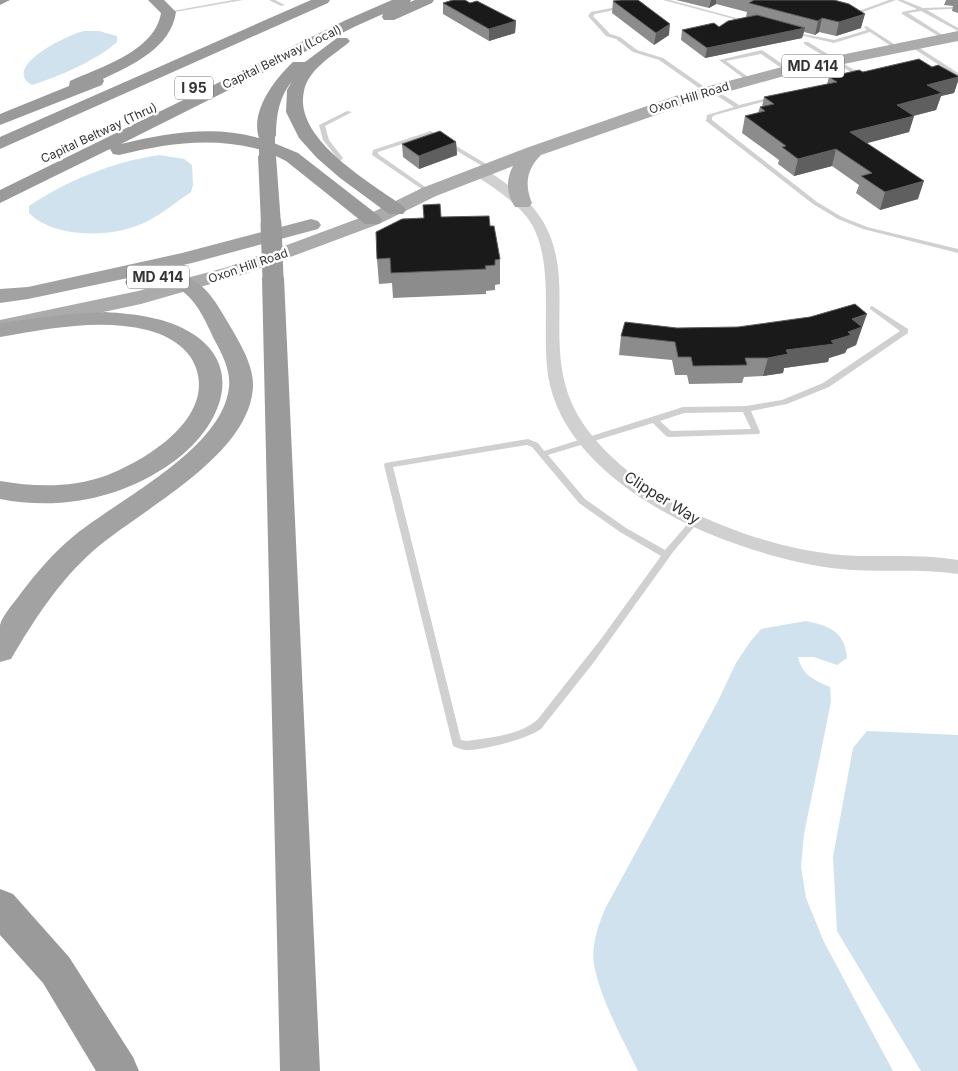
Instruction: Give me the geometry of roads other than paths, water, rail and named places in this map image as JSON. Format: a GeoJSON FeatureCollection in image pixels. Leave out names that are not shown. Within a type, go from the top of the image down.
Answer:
{"type":"FeatureCollection","features":[{"type":"Feature","properties":{"kind":"highway"},"geometry":{"type":"LineString","coordinates":[[41,102],[144,50],[158,39],[170,19],[169,12],[155,0]]}},
{"type":"Feature","properties":{"kind":"highway","name":"I 95"},"geometry":{"type":"LineString","coordinates":[[0,144],[323,0]]}},
{"type":"Feature","properties":{"kind":"highway","name":"Capital Beltway (Thru)"},"geometry":{"type":"LineString","coordinates":[[0,180],[292,42],[390,0]]}},
{"type":"Feature","properties":{"kind":"highway","name":"Capital Beltway (Local)"},"geometry":{"type":"LineString","coordinates":[[0,196],[343,27],[404,0]]}},
{"type":"Feature","properties":{"kind":"highway"},"geometry":{"type":"LineString","coordinates":[[300,1071],[271,224],[266,156],[267,114],[270,102],[278,88],[290,73],[306,59],[325,47],[427,0]]}},
{"type":"Feature","properties":{"kind":"highway"},"geometry":{"type":"LineString","coordinates":[[0,120],[284,2]]}},
{"type":"Feature","properties":{"kind":"highway"},"geometry":{"type":"LineString","coordinates":[[362,29],[314,61],[303,74],[295,88],[293,102],[299,126],[317,150],[390,206]]}},
{"type":"Feature","properties":{"kind":"highway"},"geometry":{"type":"LineString","coordinates":[[28,183],[133,146],[185,137],[230,137],[252,140],[286,153],[365,214]]}},
{"type":"Feature","properties":{"kind":"highway"},"geometry":{"type":"LineString","coordinates":[[0,296],[28,293],[185,260],[311,225]]}},
{"type":"Feature","properties":{"kind":"highway"},"geometry":{"type":"LineString","coordinates":[[0,650],[20,617],[51,578],[82,544],[189,465],[213,445],[230,423],[240,394],[238,368],[230,347],[202,296],[191,284],[164,280],[136,282]]}},
{"type":"Feature","properties":{"kind":"highway"},"geometry":{"type":"LineString","coordinates":[[0,328],[114,319],[140,322],[167,329],[186,339],[199,351],[209,367],[212,384],[209,405],[196,426],[179,445],[153,464],[119,481],[85,490],[49,495],[0,490]]}},
{"type":"Feature","properties":{"kind":"highway"},"geometry":{"type":"LineString","coordinates":[[5,911],[56,970],[119,1071]]}},
{"type":"Feature","properties":{"kind":"main road","name":"Oxon Hill Road"},"geometry":{"type":"LineString","coordinates":[[0,312],[136,282],[225,257],[311,225],[365,214],[486,171],[646,110],[712,90],[749,80],[954,35]]}},
{"type":"Feature","properties":{"kind":"main road"},"geometry":{"type":"LineString","coordinates":[[522,202],[517,187],[517,179],[525,162],[535,151]]}},
{"type":"Feature","properties":{"kind":"main road","name":"Oxon Hill Road"},"geometry":{"type":"LineString","coordinates":[[0,328],[191,284],[249,266],[365,214]]}},
{"type":"Feature","properties":{"kind":"street","name":"Clipper Way"},"geometry":{"type":"LineString","coordinates":[[486,171],[522,202],[544,233],[552,274],[554,356],[558,387],[566,408],[588,440],[616,469],[638,487],[695,521],[754,543],[793,554],[840,562],[958,567]]}},
{"type":"Feature","properties":{"kind":"lane"},"geometry":{"type":"LineString","coordinates":[[169,12],[241,0]]}},
{"type":"Feature","properties":{"kind":"lane"},"geometry":{"type":"LineString","coordinates":[[665,0],[751,22]]}},
{"type":"Feature","properties":{"kind":"lane"},"geometry":{"type":"LineString","coordinates":[[881,0],[888,2]]}},
{"type":"Feature","properties":{"kind":"lane"},"geometry":{"type":"LineString","coordinates":[[848,15],[894,0]]}},
{"type":"Feature","properties":{"kind":"lane"},"geometry":{"type":"LineString","coordinates":[[899,0],[922,9],[954,35]]}},
{"type":"Feature","properties":{"kind":"lane"},"geometry":{"type":"LineString","coordinates":[[642,3],[593,13],[590,16],[608,35],[618,38],[635,51],[654,56],[701,87],[712,90],[738,106]]}},
{"type":"Feature","properties":{"kind":"lane"},"geometry":{"type":"LineString","coordinates":[[951,8],[922,9],[904,13],[954,35]]}},
{"type":"Feature","properties":{"kind":"lane"},"geometry":{"type":"LineString","coordinates":[[839,13],[848,15],[856,20]]}},
{"type":"Feature","properties":{"kind":"lane"},"geometry":{"type":"LineString","coordinates":[[864,25],[958,76]]}},
{"type":"Feature","properties":{"kind":"lane"},"geometry":{"type":"LineString","coordinates":[[790,32],[828,42],[871,30]]}},
{"type":"Feature","properties":{"kind":"lane"},"geometry":{"type":"LineString","coordinates":[[806,43],[861,76]]}},
{"type":"Feature","properties":{"kind":"lane"},"geometry":{"type":"LineString","coordinates":[[749,80],[722,60],[762,52],[789,71]]}},
{"type":"Feature","properties":{"kind":"lane"},"geometry":{"type":"LineString","coordinates":[[944,74],[958,76]]}},
{"type":"Feature","properties":{"kind":"lane"},"geometry":{"type":"LineString","coordinates":[[852,79],[869,75]]}},
{"type":"Feature","properties":{"kind":"lane"},"geometry":{"type":"LineString","coordinates":[[785,95],[738,106],[709,116],[709,121],[827,212],[865,228],[958,251]]}},
{"type":"Feature","properties":{"kind":"lane"},"geometry":{"type":"LineString","coordinates":[[334,164],[340,158],[326,140],[322,125],[349,112]]}},
{"type":"Feature","properties":{"kind":"lane"},"geometry":{"type":"LineString","coordinates":[[429,192],[375,155],[375,151],[431,132],[486,171]]}},
{"type":"Feature","properties":{"kind":"lane"},"geometry":{"type":"LineString","coordinates":[[542,454],[684,410],[746,410],[784,402],[826,385],[905,331],[872,308]]}},
{"type":"Feature","properties":{"kind":"lane"},"geometry":{"type":"LineString","coordinates":[[654,420],[670,434],[756,432],[746,410]]}},
{"type":"Feature","properties":{"kind":"lane"},"geometry":{"type":"LineString","coordinates":[[667,555],[623,530],[582,501],[536,445],[528,442],[388,465],[457,742],[467,746],[533,730],[578,676],[667,555],[695,521]]}},
{"type":"Feature","properties":{"kind":"water"},"geometry":{"type":"Polygon","coordinates":[[[84,31],[99,31],[117,36],[117,42],[99,55],[53,77],[32,85],[24,78],[25,69],[30,61],[40,52],[65,38],[84,31]]]}},
{"type":"Feature","properties":{"kind":"water"},"geometry":{"type":"Polygon","coordinates":[[[159,155],[184,159],[192,165],[193,185],[191,192],[146,222],[118,231],[85,233],[54,228],[40,222],[29,213],[29,206],[75,180],[108,167],[159,155]]]}},
{"type":"Feature","properties":{"kind":"water"},"geometry":{"type":"Polygon","coordinates":[[[806,621],[822,625],[835,632],[843,642],[847,658],[837,665],[814,657],[798,657],[806,673],[830,687],[831,702],[804,834],[801,867],[806,898],[824,942],[893,1071],[638,1071],[607,1005],[597,978],[593,958],[594,943],[602,916],[717,703],[736,663],[750,642],[761,629],[806,621]]]}},
{"type":"Feature","properties":{"kind":"water"},"geometry":{"type":"Polygon","coordinates":[[[867,731],[958,735],[958,1071],[921,1071],[837,931],[833,857],[853,748],[867,731]]]}}]}
